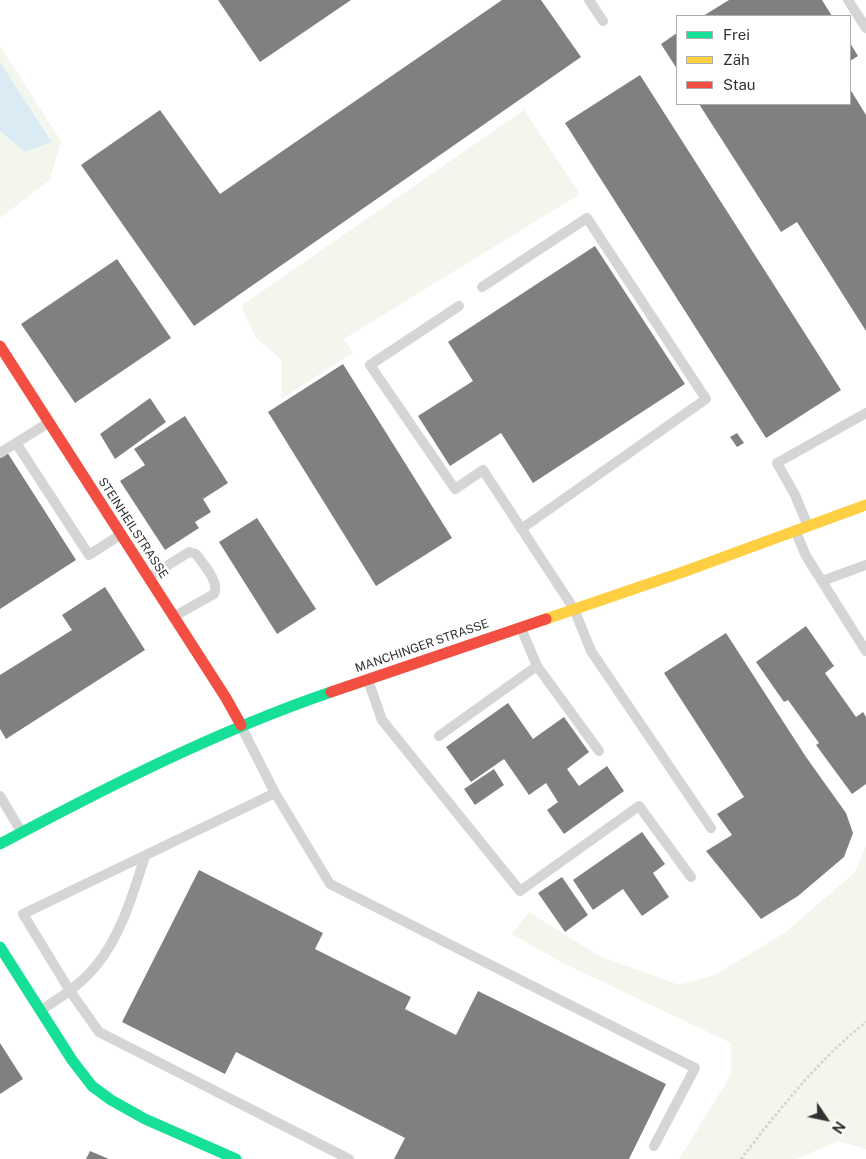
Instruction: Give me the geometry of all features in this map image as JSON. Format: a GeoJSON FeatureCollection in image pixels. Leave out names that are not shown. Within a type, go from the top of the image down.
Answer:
{"type":"FeatureCollection","features":[{"type":"Feature","properties":{"kind":"main road","name":"STEINHEILSTRASSE"},"geometry":{"type":"LineString","coordinates":[[0,346],[226,698],[241,725]]}},
{"type":"Feature","properties":{"kind":"main road","name":"MANCHINGER STRASSE"},"geometry":{"type":"LineString","coordinates":[[0,844],[241,725],[368,679],[808,528],[866,505]]}},
{"type":"Feature","properties":{"kind":"main road"},"geometry":{"type":"LineString","coordinates":[[0,947],[84,1077],[96,1089],[139,1115],[236,1159]]}},
{"type":"Feature","properties":{"kind":"lane"},"geometry":{"type":"LineString","coordinates":[[589,0],[603,21]]}},
{"type":"Feature","properties":{"kind":"lane"},"geometry":{"type":"LineString","coordinates":[[848,0],[866,28]]}},
{"type":"Feature","properties":{"kind":"lane"},"geometry":{"type":"LineString","coordinates":[[482,287],[587,218],[706,398],[521,529]]}},
{"type":"Feature","properties":{"kind":"lane"},"geometry":{"type":"LineString","coordinates":[[459,306],[370,365],[455,490],[482,470],[574,609],[591,651],[711,828]]}},
{"type":"Feature","properties":{"kind":"lane"},"geometry":{"type":"LineString","coordinates":[[808,528],[795,495],[777,463],[866,413]]}},
{"type":"Feature","properties":{"kind":"lane"},"geometry":{"type":"LineString","coordinates":[[0,453],[49,422]]}},
{"type":"Feature","properties":{"kind":"lane"},"geometry":{"type":"LineString","coordinates":[[16,443],[89,555],[121,535]]}},
{"type":"Feature","properties":{"kind":"lane"},"geometry":{"type":"LineString","coordinates":[[796,532],[806,556],[866,651]]}},
{"type":"Feature","properties":{"kind":"lane"},"geometry":{"type":"LineString","coordinates":[[148,577],[189,552],[196,554],[215,584],[216,590],[214,594],[174,617]]}},
{"type":"Feature","properties":{"kind":"lane"},"geometry":{"type":"LineString","coordinates":[[822,580],[866,565]]}},
{"type":"Feature","properties":{"kind":"lane"},"geometry":{"type":"LineString","coordinates":[[520,627],[537,666],[599,752]]}},
{"type":"Feature","properties":{"kind":"lane"},"geometry":{"type":"LineString","coordinates":[[439,736],[537,666]]}},
{"type":"Feature","properties":{"kind":"lane"},"geometry":{"type":"LineString","coordinates":[[368,679],[382,720],[520,892],[639,806],[691,876]]}},
{"type":"Feature","properties":{"kind":"lane"},"geometry":{"type":"LineString","coordinates":[[241,725],[274,793],[330,884],[695,1068],[654,1146]]}},
{"type":"Feature","properties":{"kind":"lane"},"geometry":{"type":"LineString","coordinates":[[274,793],[23,914],[70,991],[99,1032],[349,1159]]}},
{"type":"Feature","properties":{"kind":"lane"},"geometry":{"type":"LineString","coordinates":[[0,796],[21,832]]}},
{"type":"Feature","properties":{"kind":"lane"},"geometry":{"type":"LineString","coordinates":[[40,1011],[70,991],[95,968],[112,941],[135,888],[145,856]]}},
{"type":"Feature","properties":{"kind":"path"},"geometry":{"type":"LineString","coordinates":[[740,1159],[768,1124],[845,1039],[866,1022]]}},
{"type":"Feature","properties":{"kind":"shaded area"},"geometry":{"type":"Polygon","coordinates":[[[0,46],[61,141],[50,180],[0,218],[0,131],[25,152],[52,141],[0,62],[0,46]]]}},
{"type":"Feature","properties":{"kind":"shaded area"},"geometry":{"type":"Polygon","coordinates":[[[0,62],[52,142],[25,152],[0,131],[0,62]]]}},
{"type":"Feature","properties":{"kind":"shaded area"},"geometry":{"type":"Polygon","coordinates":[[[524,110],[580,194],[344,339],[353,353],[281,399],[282,360],[256,338],[241,306],[524,110]]]}},
{"type":"Feature","properties":{"kind":"shaded area"},"geometry":{"type":"Polygon","coordinates":[[[866,846],[866,1149],[838,1141],[796,1159],[679,1159],[731,1075],[731,1043],[563,963],[512,934],[529,912],[599,956],[679,985],[715,975],[786,932],[855,872],[866,846]]]}},
{"type":"Feature","properties":{"kind":"building"},"geometry":{"type":"Polygon","coordinates":[[[218,0],[351,0],[260,62],[218,0]]]}},
{"type":"Feature","properties":{"kind":"building"},"geometry":{"type":"Polygon","coordinates":[[[502,0],[541,0],[581,57],[194,326],[81,165],[160,110],[220,194],[502,0]]]}},
{"type":"Feature","properties":{"kind":"building"},"geometry":{"type":"Polygon","coordinates":[[[729,0],[822,0],[831,15],[705,15],[729,0]]]}},
{"type":"Feature","properties":{"kind":"building"},"geometry":{"type":"Polygon","coordinates":[[[676,34],[676,67],[661,44],[676,34]]]}},
{"type":"Feature","properties":{"kind":"building"},"geometry":{"type":"Polygon","coordinates":[[[851,45],[858,56],[851,60],[851,45]]]}},
{"type":"Feature","properties":{"kind":"building"},"geometry":{"type":"Polygon","coordinates":[[[640,75],[841,390],[766,438],[565,123],[640,75]]]}},
{"type":"Feature","properties":{"kind":"building"},"geometry":{"type":"Polygon","coordinates":[[[851,91],[866,115],[866,331],[797,222],[781,232],[700,105],[851,105],[851,91]]]}},
{"type":"Feature","properties":{"kind":"building"},"geometry":{"type":"Polygon","coordinates":[[[595,246],[685,384],[533,483],[501,433],[450,466],[418,416],[473,381],[448,342],[595,246]]]}},
{"type":"Feature","properties":{"kind":"building"},"geometry":{"type":"Polygon","coordinates":[[[117,259],[171,338],[75,403],[21,324],[117,259]]]}},
{"type":"Feature","properties":{"kind":"building"},"geometry":{"type":"Polygon","coordinates":[[[343,364],[452,538],[376,586],[268,412],[343,364]]]}},
{"type":"Feature","properties":{"kind":"building"},"geometry":{"type":"Polygon","coordinates":[[[150,398],[166,422],[115,459],[100,434],[150,398]]]}},
{"type":"Feature","properties":{"kind":"building"},"geometry":{"type":"Polygon","coordinates":[[[185,416],[228,483],[203,499],[211,512],[195,522],[199,528],[165,550],[120,481],[145,465],[134,449],[185,416]]]}},
{"type":"Feature","properties":{"kind":"building"},"geometry":{"type":"Polygon","coordinates":[[[737,433],[744,443],[737,447],[730,437],[737,433]]]}},
{"type":"Feature","properties":{"kind":"building"},"geometry":{"type":"Polygon","coordinates":[[[7,452],[76,560],[0,609],[0,457],[7,452]]]}},
{"type":"Feature","properties":{"kind":"building"},"geometry":{"type":"Polygon","coordinates":[[[257,518],[316,609],[277,634],[219,542],[257,518]]]}},
{"type":"Feature","properties":{"kind":"building"},"geometry":{"type":"Polygon","coordinates":[[[105,587],[145,650],[6,739],[0,729],[0,675],[72,630],[62,615],[105,587]]]}},
{"type":"Feature","properties":{"kind":"building"},"geometry":{"type":"Polygon","coordinates":[[[806,626],[834,666],[825,673],[856,717],[863,712],[866,717],[866,784],[852,794],[816,745],[819,743],[788,700],[784,702],[756,662],[806,626]]]}},
{"type":"Feature","properties":{"kind":"building"},"geometry":{"type":"Polygon","coordinates":[[[726,633],[806,757],[846,813],[853,833],[844,857],[798,896],[761,919],[706,851],[732,835],[717,814],[744,797],[664,673],[726,633]]]}},
{"type":"Feature","properties":{"kind":"building"},"geometry":{"type":"Polygon","coordinates":[[[508,703],[533,739],[564,717],[589,752],[567,769],[579,786],[607,766],[624,791],[564,834],[547,810],[558,802],[546,783],[529,795],[504,759],[471,782],[446,747],[508,703]]]}},
{"type":"Feature","properties":{"kind":"building"},"geometry":{"type":"Polygon","coordinates":[[[494,769],[504,785],[475,805],[464,789],[494,769]]]}},
{"type":"Feature","properties":{"kind":"building"},"geometry":{"type":"Polygon","coordinates":[[[642,832],[665,864],[653,873],[669,897],[642,916],[623,889],[593,910],[573,880],[642,832]]]}},
{"type":"Feature","properties":{"kind":"building"},"geometry":{"type":"Polygon","coordinates":[[[199,870],[323,933],[315,949],[411,997],[405,1009],[456,1035],[478,991],[666,1084],[629,1159],[394,1159],[405,1138],[236,1052],[225,1074],[122,1022],[199,870]]]}},
{"type":"Feature","properties":{"kind":"building"},"geometry":{"type":"Polygon","coordinates":[[[562,877],[588,915],[565,932],[538,893],[562,877]]]}},
{"type":"Feature","properties":{"kind":"building"},"geometry":{"type":"Polygon","coordinates":[[[0,1043],[23,1079],[0,1094],[0,1043]]]}},
{"type":"Feature","properties":{"kind":"building"},"geometry":{"type":"Polygon","coordinates":[[[90,1151],[109,1159],[86,1159],[90,1151]]]}},
{"type":"Feature","properties":{"kind":"traffic: fast"},"geometry":{"type":"LineString","coordinates":[[0,844],[204,742],[288,707],[331,692]]}},
{"type":"Feature","properties":{"kind":"traffic: fast"},"geometry":{"type":"LineString","coordinates":[[0,947],[72,1060],[92,1086],[111,1100],[145,1119],[236,1159]]}},
{"type":"Feature","properties":{"kind":"traffic: slow"},"geometry":{"type":"LineString","coordinates":[[546,619],[683,572],[866,505]]}},
{"type":"Feature","properties":{"kind":"traffic: jam"},"geometry":{"type":"LineString","coordinates":[[0,346],[226,698],[241,725]]}},
{"type":"Feature","properties":{"kind":"traffic: jam"},"geometry":{"type":"LineString","coordinates":[[331,692],[546,619]]}}]}
